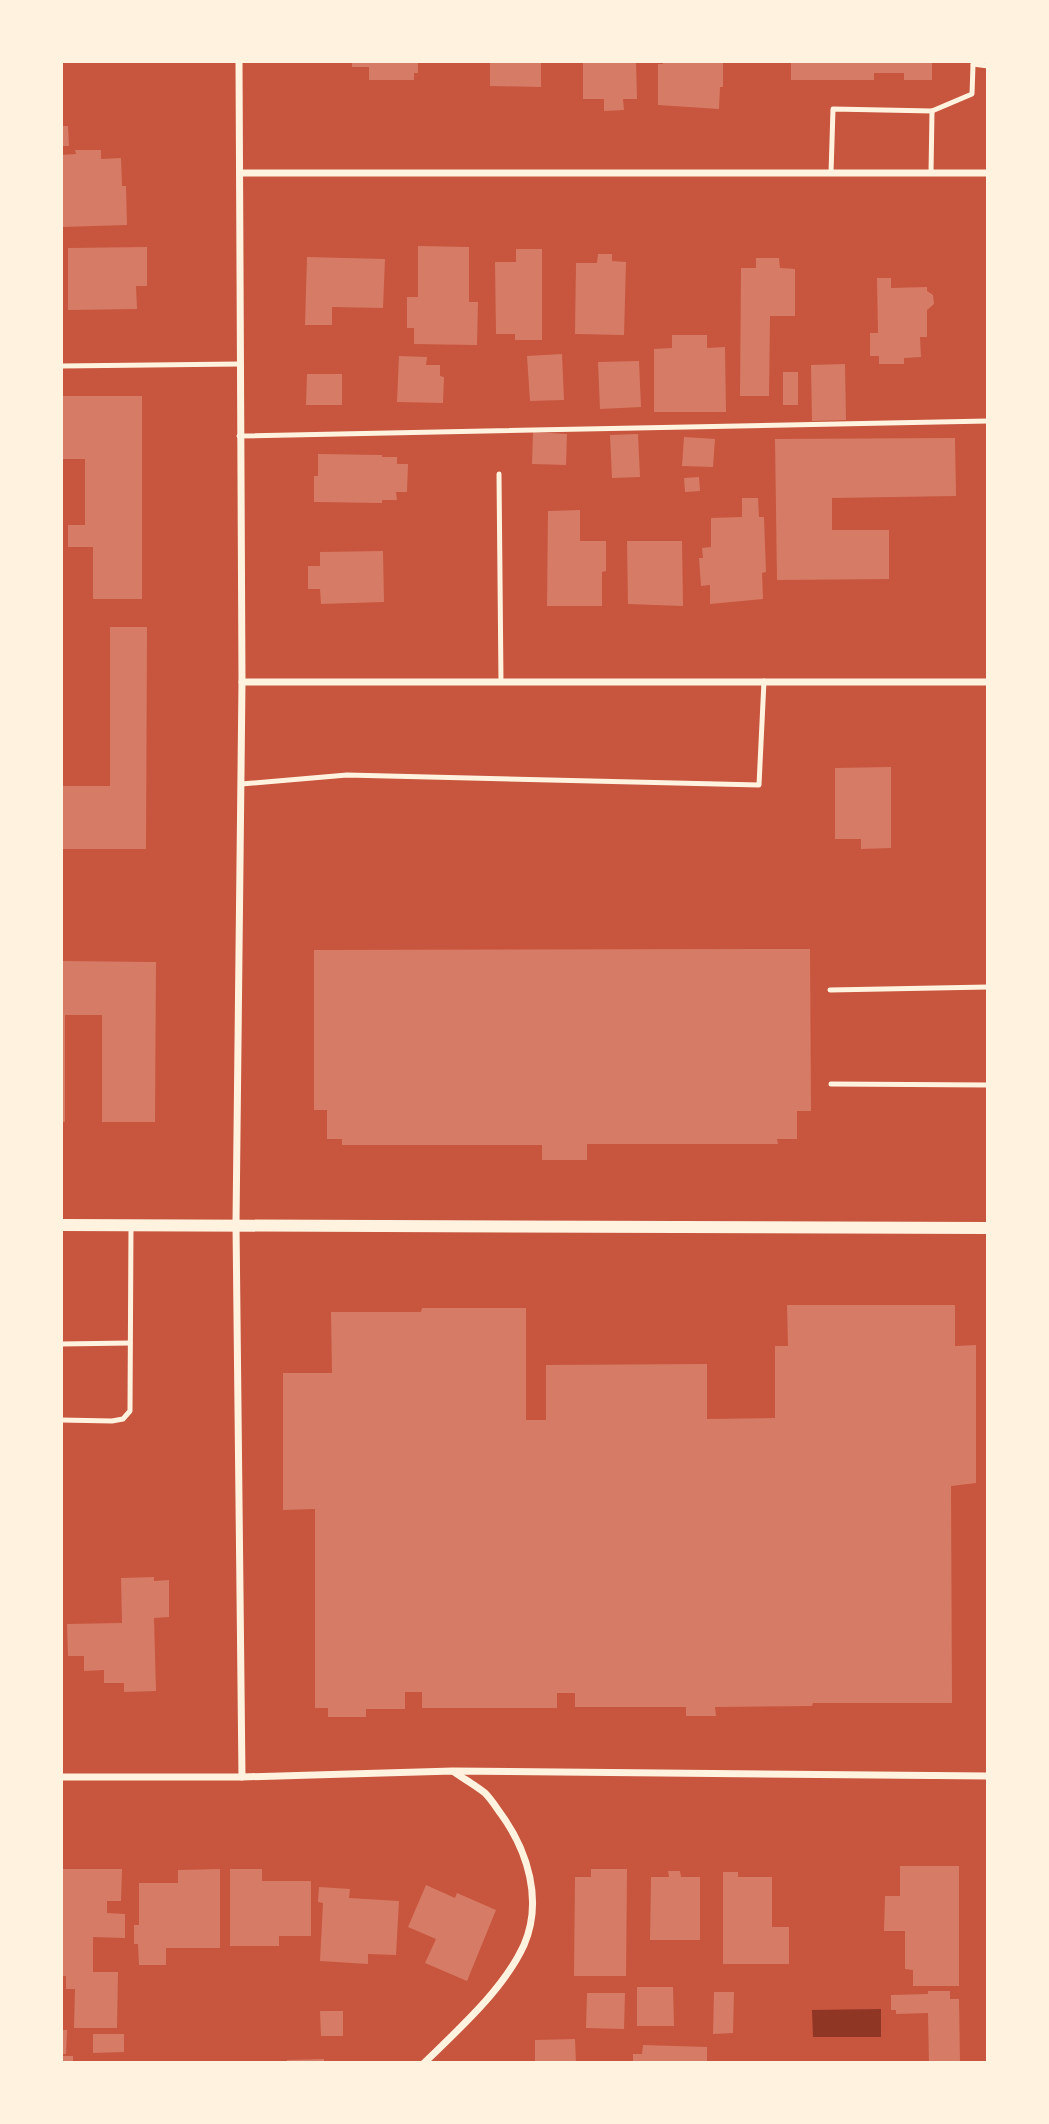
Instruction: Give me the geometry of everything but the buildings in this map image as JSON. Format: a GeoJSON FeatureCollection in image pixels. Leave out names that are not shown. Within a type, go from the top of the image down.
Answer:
{"type":"FeatureCollection","features":[{"type":"Feature","properties":{"kind":"street"},"geometry":{"type":"LineString","coordinates":[[239,61],[242,682],[236,1224],[242,1777]]}},
{"type":"Feature","properties":{"kind":"street"},"geometry":{"type":"LineString","coordinates":[[240,173],[988,173]]}},
{"type":"Feature","properties":{"kind":"street"},"geometry":{"type":"LineString","coordinates":[[242,682],[988,682]]}},
{"type":"Feature","properties":{"kind":"street"},"geometry":{"type":"LineString","coordinates":[[61,1225],[988,1228]]}},
{"type":"Feature","properties":{"kind":"street"},"geometry":{"type":"LineString","coordinates":[[424,2063],[465,2024],[508,1972],[524,1944],[531,1916],[532,1889],[524,1854],[508,1824],[486,1795],[453,1772]]}},
{"type":"Feature","properties":{"kind":"street"},"geometry":{"type":"LineString","coordinates":[[61,1777],[242,1777],[453,1772],[988,1776]]}},
{"type":"Feature","properties":{"kind":"lane"},"geometry":{"type":"LineString","coordinates":[[831,173],[832,108],[932,111],[972,94],[973,63],[988,66]]}},
{"type":"Feature","properties":{"kind":"lane"},"geometry":{"type":"LineString","coordinates":[[931,173],[932,111]]}},
{"type":"Feature","properties":{"kind":"lane"},"geometry":{"type":"LineString","coordinates":[[61,366],[239,364]]}},
{"type":"Feature","properties":{"kind":"lane"},"geometry":{"type":"LineString","coordinates":[[239,436],[988,421]]}},
{"type":"Feature","properties":{"kind":"lane"},"geometry":{"type":"LineString","coordinates":[[499,474],[501,682]]}},
{"type":"Feature","properties":{"kind":"lane"},"geometry":{"type":"LineString","coordinates":[[241,784],[347,775],[759,785],[764,681]]}},
{"type":"Feature","properties":{"kind":"lane"},"geometry":{"type":"LineString","coordinates":[[830,989],[988,987]]}},
{"type":"Feature","properties":{"kind":"lane"},"geometry":{"type":"LineString","coordinates":[[831,1084],[988,1085]]}},
{"type":"Feature","properties":{"kind":"lane"},"geometry":{"type":"LineString","coordinates":[[61,1420],[112,1421],[123,1419],[130,1411],[131,1225]]}},
{"type":"Feature","properties":{"kind":"lane"},"geometry":{"type":"LineString","coordinates":[[61,1344],[130,1343]]}},
{"type":"Feature","properties":{"kind":"shaded area"},"geometry":{"type":"Polygon","coordinates":[[[881,2009],[881,2037],[813,2037],[812,2010],[881,2009]]]}}]}
